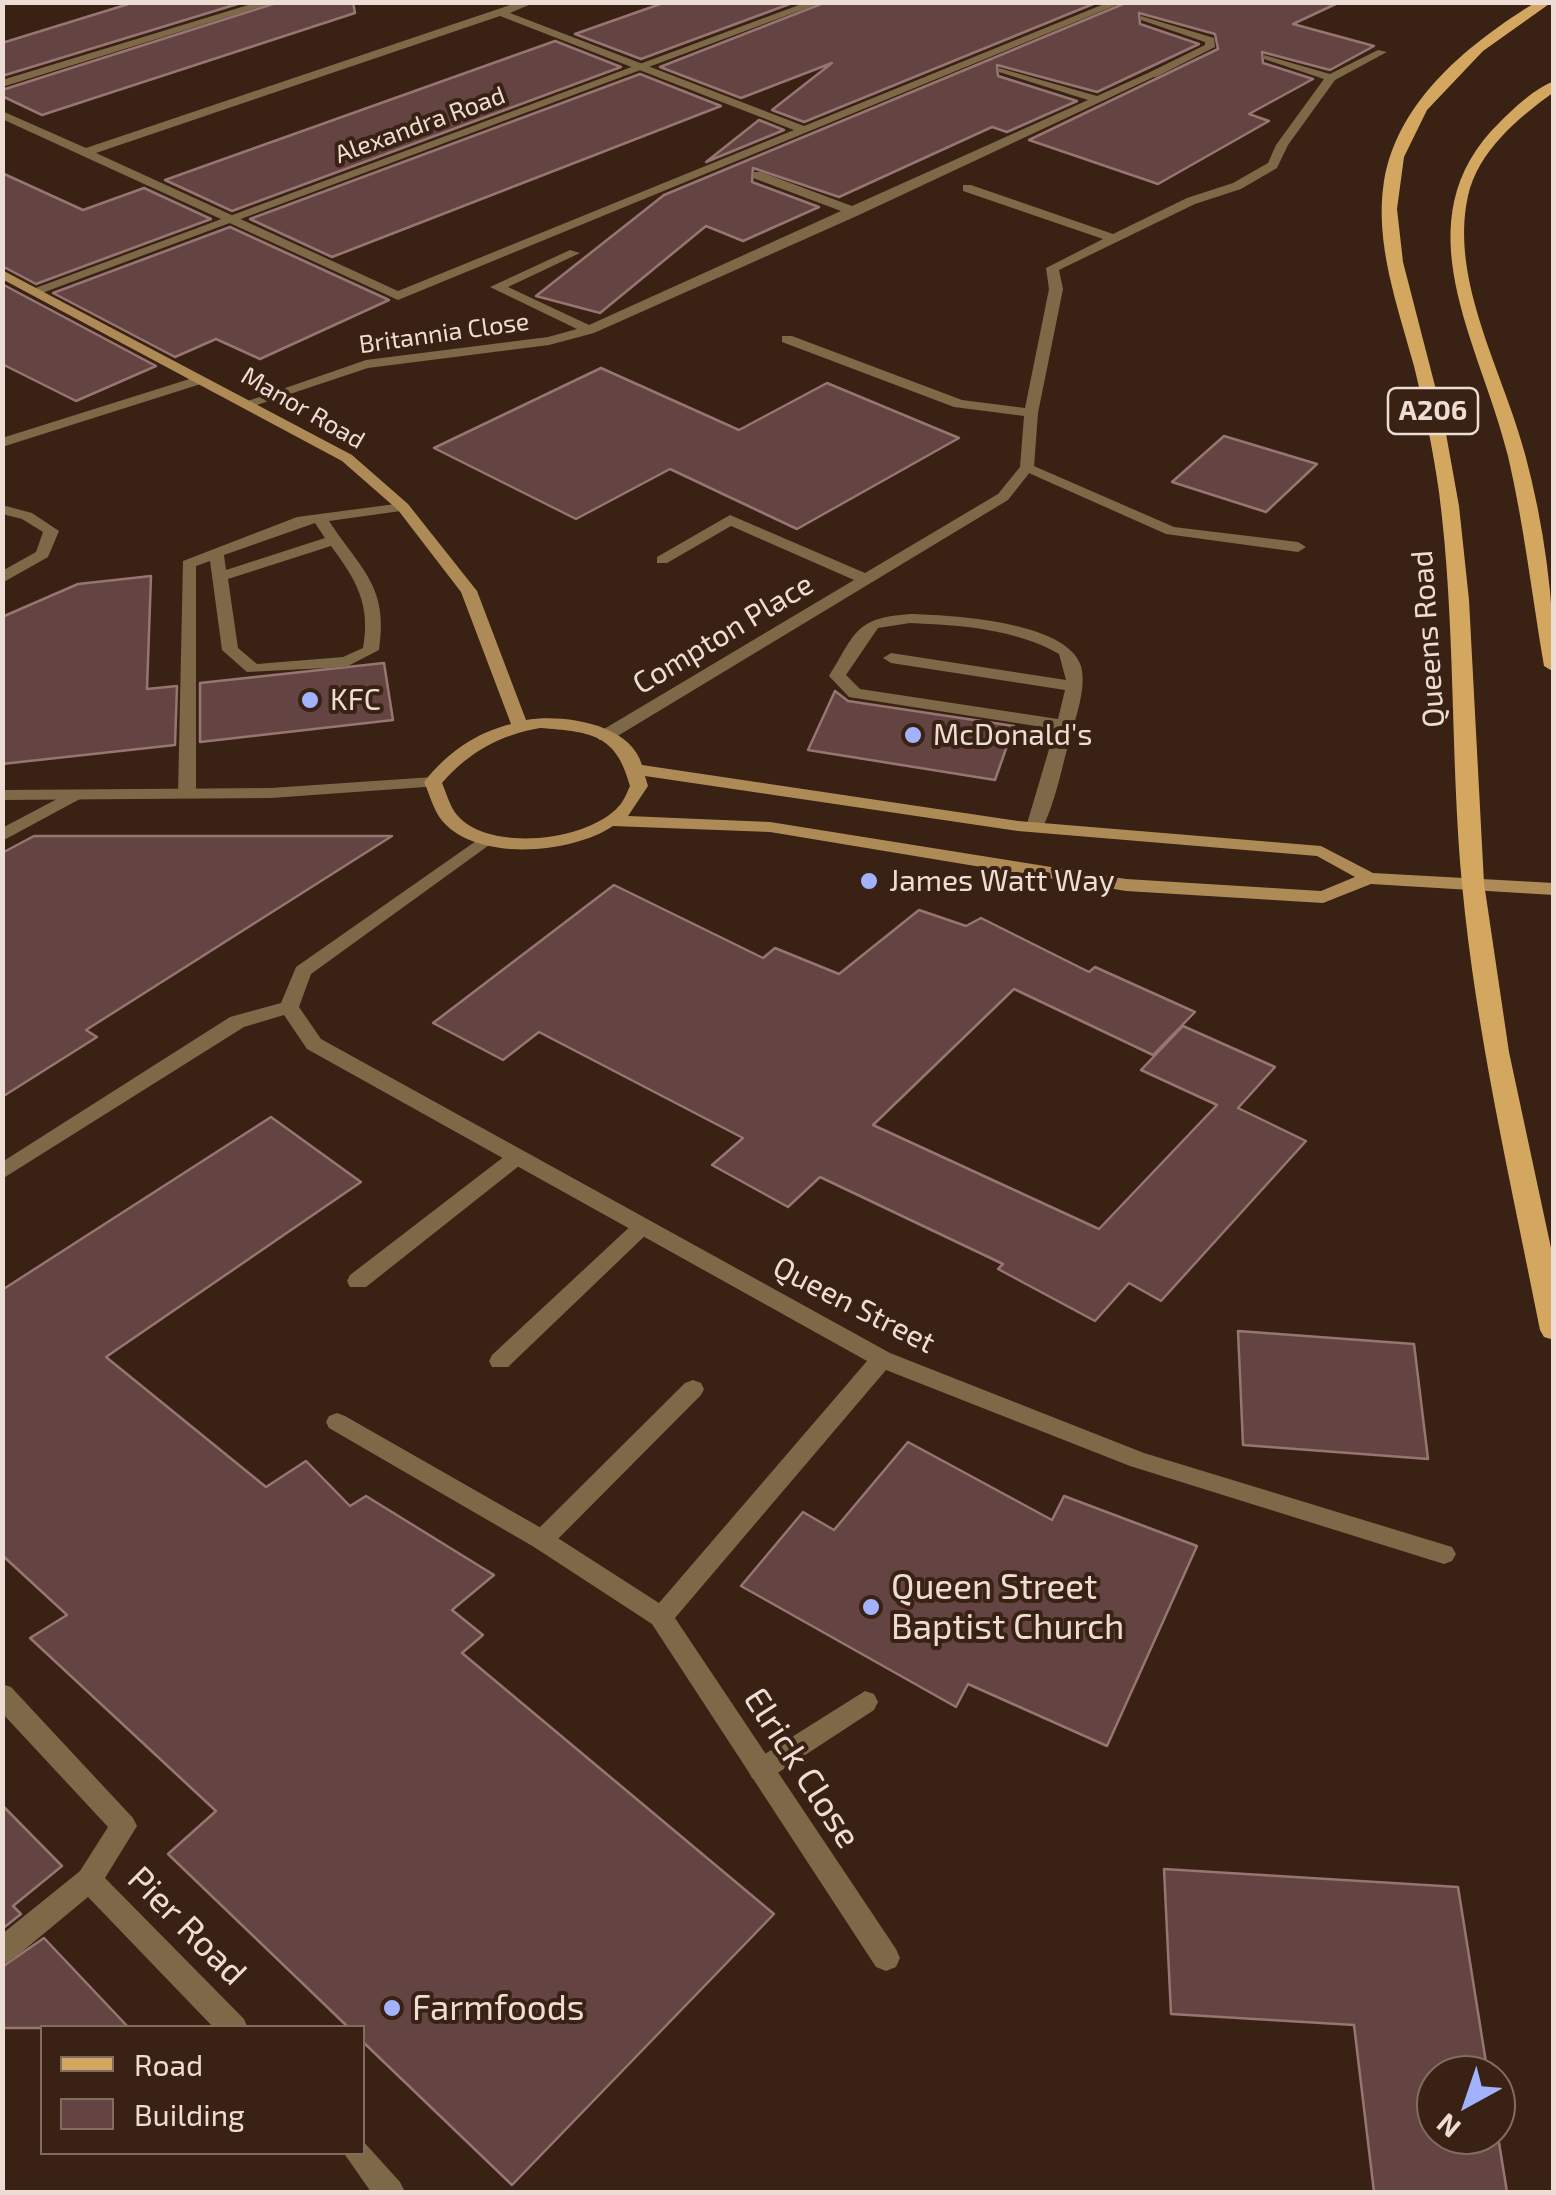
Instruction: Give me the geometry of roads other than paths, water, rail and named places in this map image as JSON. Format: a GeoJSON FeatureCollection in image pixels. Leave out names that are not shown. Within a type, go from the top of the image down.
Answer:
{"type":"FeatureCollection","features":[{"type":"Feature","properties":{"kind":"main road","name":"Queens Road"},"geometry":{"type":"LineString","coordinates":[[1544,4],[1468,57],[1426,103],[1396,158],[1390,233],[1438,434],[1451,508],[1465,678],[1473,883],[1491,1006],[1554,1330]]}},
{"type":"Feature","properties":{"kind":"main road","name":"A206"},"geometry":{"type":"LineString","coordinates":[[1554,86],[1516,113],[1480,151],[1460,194],[1454,232],[1516,453],[1554,666]]}},
{"type":"Feature","properties":{"kind":"street"},"geometry":{"type":"LineString","coordinates":[[2,84],[271,2]]}},
{"type":"Feature","properties":{"kind":"street"},"geometry":{"type":"LineString","coordinates":[[87,152],[531,2]]}},
{"type":"Feature","properties":{"kind":"street","name":"Alexandra Road"},"geometry":{"type":"LineString","coordinates":[[37,290],[818,2]]}},
{"type":"Feature","properties":{"kind":"street"},"geometry":{"type":"LineString","coordinates":[[2,114],[398,296],[1119,2]]}},
{"type":"Feature","properties":{"kind":"street"},"geometry":{"type":"LineString","coordinates":[[502,12],[804,130]]}},
{"type":"Feature","properties":{"kind":"street","name":"Britannia Close"},"geometry":{"type":"LineString","coordinates":[[249,403],[366,364],[550,341],[589,330],[1210,47],[1210,40],[1145,18]]}},
{"type":"Feature","properties":{"kind":"street"},"geometry":{"type":"LineString","coordinates":[[1298,547],[1170,532],[1027,467],[1031,414],[1056,289],[1052,268],[1274,165],[1282,145],[1331,78],[1382,52]]}},
{"type":"Feature","properties":{"kind":"street"},"geometry":{"type":"LineString","coordinates":[[1268,57],[1331,78]]}},
{"type":"Feature","properties":{"kind":"street"},"geometry":{"type":"LineString","coordinates":[[1002,70],[1100,100]]}},
{"type":"Feature","properties":{"kind":"street"},"geometry":{"type":"LineString","coordinates":[[756,175],[855,212]]}},
{"type":"Feature","properties":{"kind":"street"},"geometry":{"type":"LineString","coordinates":[[967,188],[1116,239]]}},
{"type":"Feature","properties":{"kind":"street","name":"Britannia Close"},"geometry":{"type":"LineString","coordinates":[[574,253],[497,287],[589,330]]}},
{"type":"Feature","properties":{"kind":"street","name":"Manor Road"},"geometry":{"type":"LineString","coordinates":[[2,274],[347,458],[403,506],[469,591],[520,726]]}},
{"type":"Feature","properties":{"kind":"street"},"geometry":{"type":"LineString","coordinates":[[786,338],[959,404],[1031,414]]}},
{"type":"Feature","properties":{"kind":"street"},"geometry":{"type":"LineString","coordinates":[[2,443],[199,380]]}},
{"type":"Feature","properties":{"kind":"street","name":"Compton Place"},"geometry":{"type":"LineString","coordinates":[[605,736],[1003,497],[1027,467]]}},
{"type":"Feature","properties":{"kind":"street"},"geometry":{"type":"LineString","coordinates":[[187,794],[188,564],[302,520],[403,506]]}},
{"type":"Feature","properties":{"kind":"street"},"geometry":{"type":"LineString","coordinates":[[2,509],[27,516],[51,531],[43,554],[2,578]]}},
{"type":"Feature","properties":{"kind":"street"},"geometry":{"type":"LineString","coordinates":[[216,552],[230,650],[253,669],[346,662],[371,650],[377,625],[370,584],[321,520]]}},
{"type":"Feature","properties":{"kind":"street","name":"Compton Place"},"geometry":{"type":"LineString","coordinates":[[662,560],[730,520],[868,580]]}},
{"type":"Feature","properties":{"kind":"street"},"geometry":{"type":"LineString","coordinates":[[222,576],[334,541]]}},
{"type":"Feature","properties":{"kind":"street"},"geometry":{"type":"LineString","coordinates":[[1035,828],[1063,725],[1073,686],[1076,676],[1066,652],[1035,634],[904,616],[872,625],[837,676],[855,693],[1063,725]]}},
{"type":"Feature","properties":{"kind":"street"},"geometry":{"type":"LineString","coordinates":[[890,658],[1073,686]]}},
{"type":"Feature","properties":{"kind":"street"},"geometry":{"type":"LineString","coordinates":[[2,795],[371,790],[433,782],[458,753],[495,731],[520,726],[575,726],[605,736],[627,751],[640,770],[640,790],[628,808],[591,835],[524,845],[486,839],[456,826],[435,803],[433,782]]}},
{"type":"Feature","properties":{"kind":"street"},"geometry":{"type":"LineString","coordinates":[[640,770],[1035,828],[1320,851],[1368,878]]}},
{"type":"Feature","properties":{"kind":"street"},"geometry":{"type":"LineString","coordinates":[[2,836],[74,795]]}},
{"type":"Feature","properties":{"kind":"street"},"geometry":{"type":"LineString","coordinates":[[611,821],[770,827],[1126,884],[1323,897],[1368,878],[1554,889]]}},
{"type":"Feature","properties":{"kind":"street"},"geometry":{"type":"LineString","coordinates":[[2,1172],[237,1022],[288,1007],[303,971],[486,839]]}},
{"type":"Feature","properties":{"kind":"street","name":"Queen Street"},"geometry":{"type":"LineString","coordinates":[[288,1007],[314,1044],[882,1360],[1138,1460],[1444,1554]]}},
{"type":"Feature","properties":{"kind":"street"},"geometry":{"type":"LineString","coordinates":[[358,1281],[518,1156]]}},
{"type":"Feature","properties":{"kind":"street"},"geometry":{"type":"LineString","coordinates":[[500,1360],[642,1226]]}},
{"type":"Feature","properties":{"kind":"street"},"geometry":{"type":"LineString","coordinates":[[661,1617],[882,1360]]}},
{"type":"Feature","properties":{"kind":"street"},"geometry":{"type":"LineString","coordinates":[[542,1540],[693,1389]]}},
{"type":"Feature","properties":{"kind":"street","name":"Elrick Close"},"geometry":{"type":"LineString","coordinates":[[337,1422],[542,1540],[661,1617],[886,1958]]}},
{"type":"Feature","properties":{"kind":"street","name":"Pier Road"},"geometry":{"type":"LineString","coordinates":[[2,1695],[124,1826],[89,1880],[231,2025]]}},
{"type":"Feature","properties":{"kind":"street"},"geometry":{"type":"LineString","coordinates":[[762,1770],[865,1702]]}},
{"type":"Feature","properties":{"kind":"street"},"geometry":{"type":"LineString","coordinates":[[2,1952],[89,1880]]}},
{"type":"Feature","properties":{"kind":"street"},"geometry":{"type":"LineString","coordinates":[[359,2155],[390,2192]]}},
{"type":"Feature","properties":{"kind":"place","name":"KFC"},"geometry":{"type":"Point","coordinates":[310,700]}},
{"type":"Feature","properties":{"kind":"place","name":"McDonald's"},"geometry":{"type":"Point","coordinates":[913,735]}},
{"type":"Feature","properties":{"kind":"place","name":"James Watt Way"},"geometry":{"type":"Point","coordinates":[869,881]}},
{"type":"Feature","properties":{"kind":"place","name":"Queen Street Baptist Church"},"geometry":{"type":"Point","coordinates":[871,1607]}},
{"type":"Feature","properties":{"kind":"place","name":"Farmfoods"},"geometry":{"type":"Point","coordinates":[392,2008]}}]}
